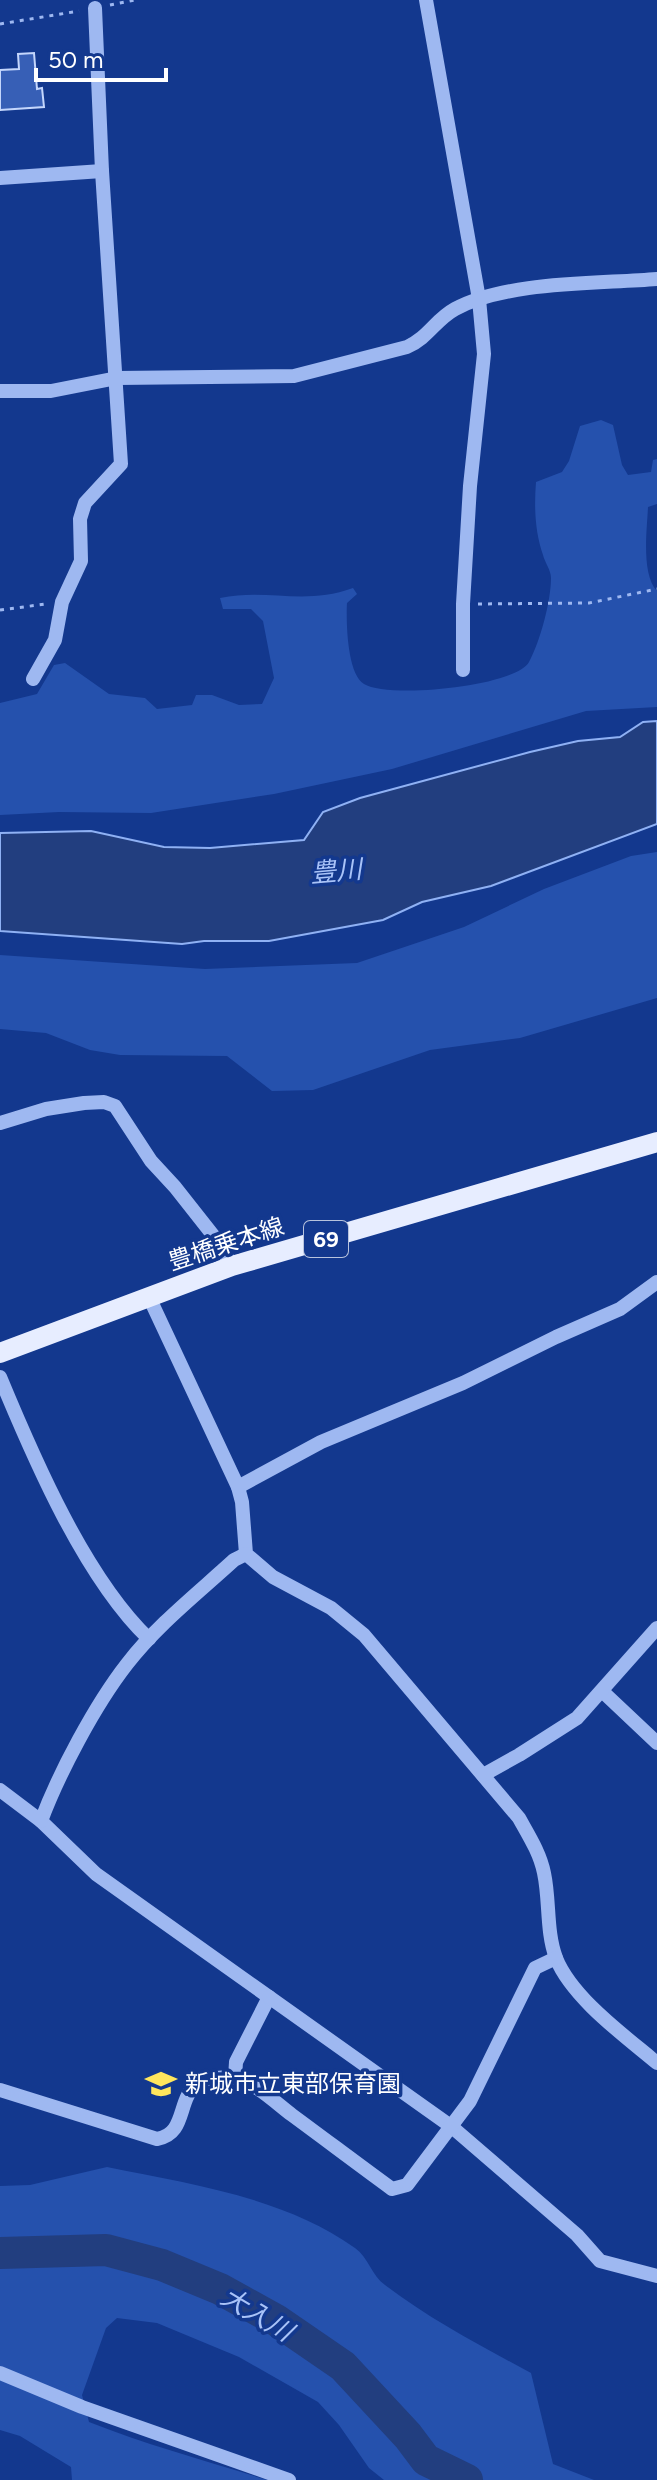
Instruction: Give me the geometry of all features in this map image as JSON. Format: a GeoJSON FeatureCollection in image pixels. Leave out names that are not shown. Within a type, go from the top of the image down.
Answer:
{"type":"FeatureCollection","features":[{"type":"Feature","properties":{"kind":"main road","name":"豊橋乗本線"},"geometry":{"type":"LineString","coordinates":[[0,1353],[232,1266],[657,1142]]}},
{"type":"Feature","properties":{"kind":"street"},"geometry":{"type":"LineString","coordinates":[[426,0],[479,299],[484,354],[470,486],[463,604],[463,670]]}},
{"type":"Feature","properties":{"kind":"street"},"geometry":{"type":"LineString","coordinates":[[33,679],[55,640],[62,602],[81,561],[80,519],[85,503],[121,464],[95,8]]}},
{"type":"Feature","properties":{"kind":"street"},"geometry":{"type":"LineString","coordinates":[[0,178],[102,171]]}},
{"type":"Feature","properties":{"kind":"street"},"geometry":{"type":"LineString","coordinates":[[0,391],[51,391],[117,378],[294,376],[407,347],[423,340],[439,320],[491,294],[657,279]]}},
{"type":"Feature","properties":{"kind":"street"},"geometry":{"type":"LineString","coordinates":[[0,1123],[46,1109],[84,1103],[104,1102],[115,1106],[151,1161],[216,1239],[232,1266]]}},
{"type":"Feature","properties":{"kind":"street"},"geometry":{"type":"LineString","coordinates":[[238,1487],[321,1442],[463,1383],[620,1309],[657,1282]]}},
{"type":"Feature","properties":{"kind":"street"},"geometry":{"type":"LineString","coordinates":[[149,1297],[238,1487],[246,1554],[273,1577],[331,1608],[364,1635],[519,1818],[534,1843],[544,1873],[556,1958],[580,1994],[657,2063]]}},
{"type":"Feature","properties":{"kind":"street"},"geometry":{"type":"LineString","coordinates":[[0,1377],[62,1511],[129,1620],[149,1639]]}},
{"type":"Feature","properties":{"kind":"street"},"geometry":{"type":"LineString","coordinates":[[41,1821],[53,1790],[126,1664],[234,1560],[246,1554]]}},
{"type":"Feature","properties":{"kind":"street"},"geometry":{"type":"LineString","coordinates":[[483,1775],[577,1718],[657,1628]]}},
{"type":"Feature","properties":{"kind":"street"},"geometry":{"type":"LineString","coordinates":[[602,1691],[657,1743]]}},
{"type":"Feature","properties":{"kind":"street"},"geometry":{"type":"LineString","coordinates":[[0,1790],[41,1821],[117,1891],[452,2127],[577,2235],[600,2261],[657,2276]]}},
{"type":"Feature","properties":{"kind":"street"},"geometry":{"type":"LineString","coordinates":[[0,2090],[157,2139],[167,2137],[177,2128],[191,2090],[200,2082],[235,2078],[264,2094],[392,2189],[407,2185],[452,2127],[470,2101],[535,1968],[556,1958]]}},
{"type":"Feature","properties":{"kind":"street"},"geometry":{"type":"LineString","coordinates":[[235,2078],[236,2062],[269,1997]]}},
{"type":"Feature","properties":{"kind":"street"},"geometry":{"type":"LineString","coordinates":[[0,2373],[82,2407],[289,2480]]}},
{"type":"Feature","properties":{"kind":"path"},"geometry":{"type":"LineString","coordinates":[[0,24],[133,0]]}},
{"type":"Feature","properties":{"kind":"path"},"geometry":{"type":"LineString","coordinates":[[463,604],[589,603],[657,589]]}},
{"type":"Feature","properties":{"kind":"path"},"geometry":{"type":"LineString","coordinates":[[0,610],[62,602]]}},
{"type":"Feature","properties":{"kind":"shaded area"},"geometry":{"type":"Polygon","coordinates":[[[601,420],[613,425],[622,465],[628,475],[651,472],[653,460],[657,459],[657,504],[648,507],[646,551],[649,574],[657,591],[657,707],[586,711],[392,769],[274,794],[151,813],[0,815],[0,703],[37,694],[54,665],[65,663],[109,694],[145,698],[157,709],[192,705],[196,695],[212,695],[239,705],[262,704],[274,678],[263,621],[251,609],[223,609],[220,598],[237,595],[318,596],[353,588],[357,594],[347,603],[351,659],[358,678],[364,684],[377,688],[450,688],[477,684],[519,671],[529,662],[537,644],[551,587],[551,575],[537,528],[536,482],[562,472],[569,461],[580,426],[601,420]]]}},
{"type":"Feature","properties":{"kind":"shaded area"},"geometry":{"type":"Polygon","coordinates":[[[657,852],[657,998],[520,1038],[430,1050],[313,1090],[272,1091],[227,1056],[120,1055],[90,1050],[46,1033],[0,1029],[0,955],[205,969],[357,963],[464,927],[544,889],[631,856],[657,852]]]}},
{"type":"Feature","properties":{"kind":"shaded area"},"geometry":{"type":"Polygon","coordinates":[[[107,2167],[267,2204],[298,2216],[355,2248],[377,2277],[402,2298],[531,2373],[553,2464],[594,2480],[384,2480],[369,2468],[339,2425],[318,2402],[239,2357],[157,2323],[117,2318],[106,2328],[82,2395],[89,2422],[267,2480],[72,2480],[71,2467],[20,2436],[0,2430],[0,2186],[30,2185],[107,2167]]]}},
{"type":"Feature","properties":{"kind":"water","name":"豊川"},"geometry":{"type":"Polygon","coordinates":[[[657,721],[657,824],[491,886],[422,902],[383,920],[269,941],[182,944],[0,931],[0,833],[91,831],[164,847],[210,848],[304,840],[323,812],[360,798],[530,752],[578,741],[620,737],[643,722],[657,721]]]}},
{"type":"Feature","properties":{"kind":"building"},"geometry":{"type":"Polygon","coordinates":[[[34,53],[37,89],[42,88],[44,107],[0,110],[0,70],[19,69],[18,54],[34,53]]]}},
{"type":"Feature","properties":{"kind":"waterway","name":"大入川"},"geometry":{"type":"LineString","coordinates":[[0,2253],[106,2250],[162,2265],[220,2289],[276,2320],[343,2366],[426,2460],[467,2480]]}},
{"type":"Feature","properties":{"kind":"place","name":"新城市立東部保育園"},"geometry":{"type":"Point","coordinates":[161,2084]}}]}
